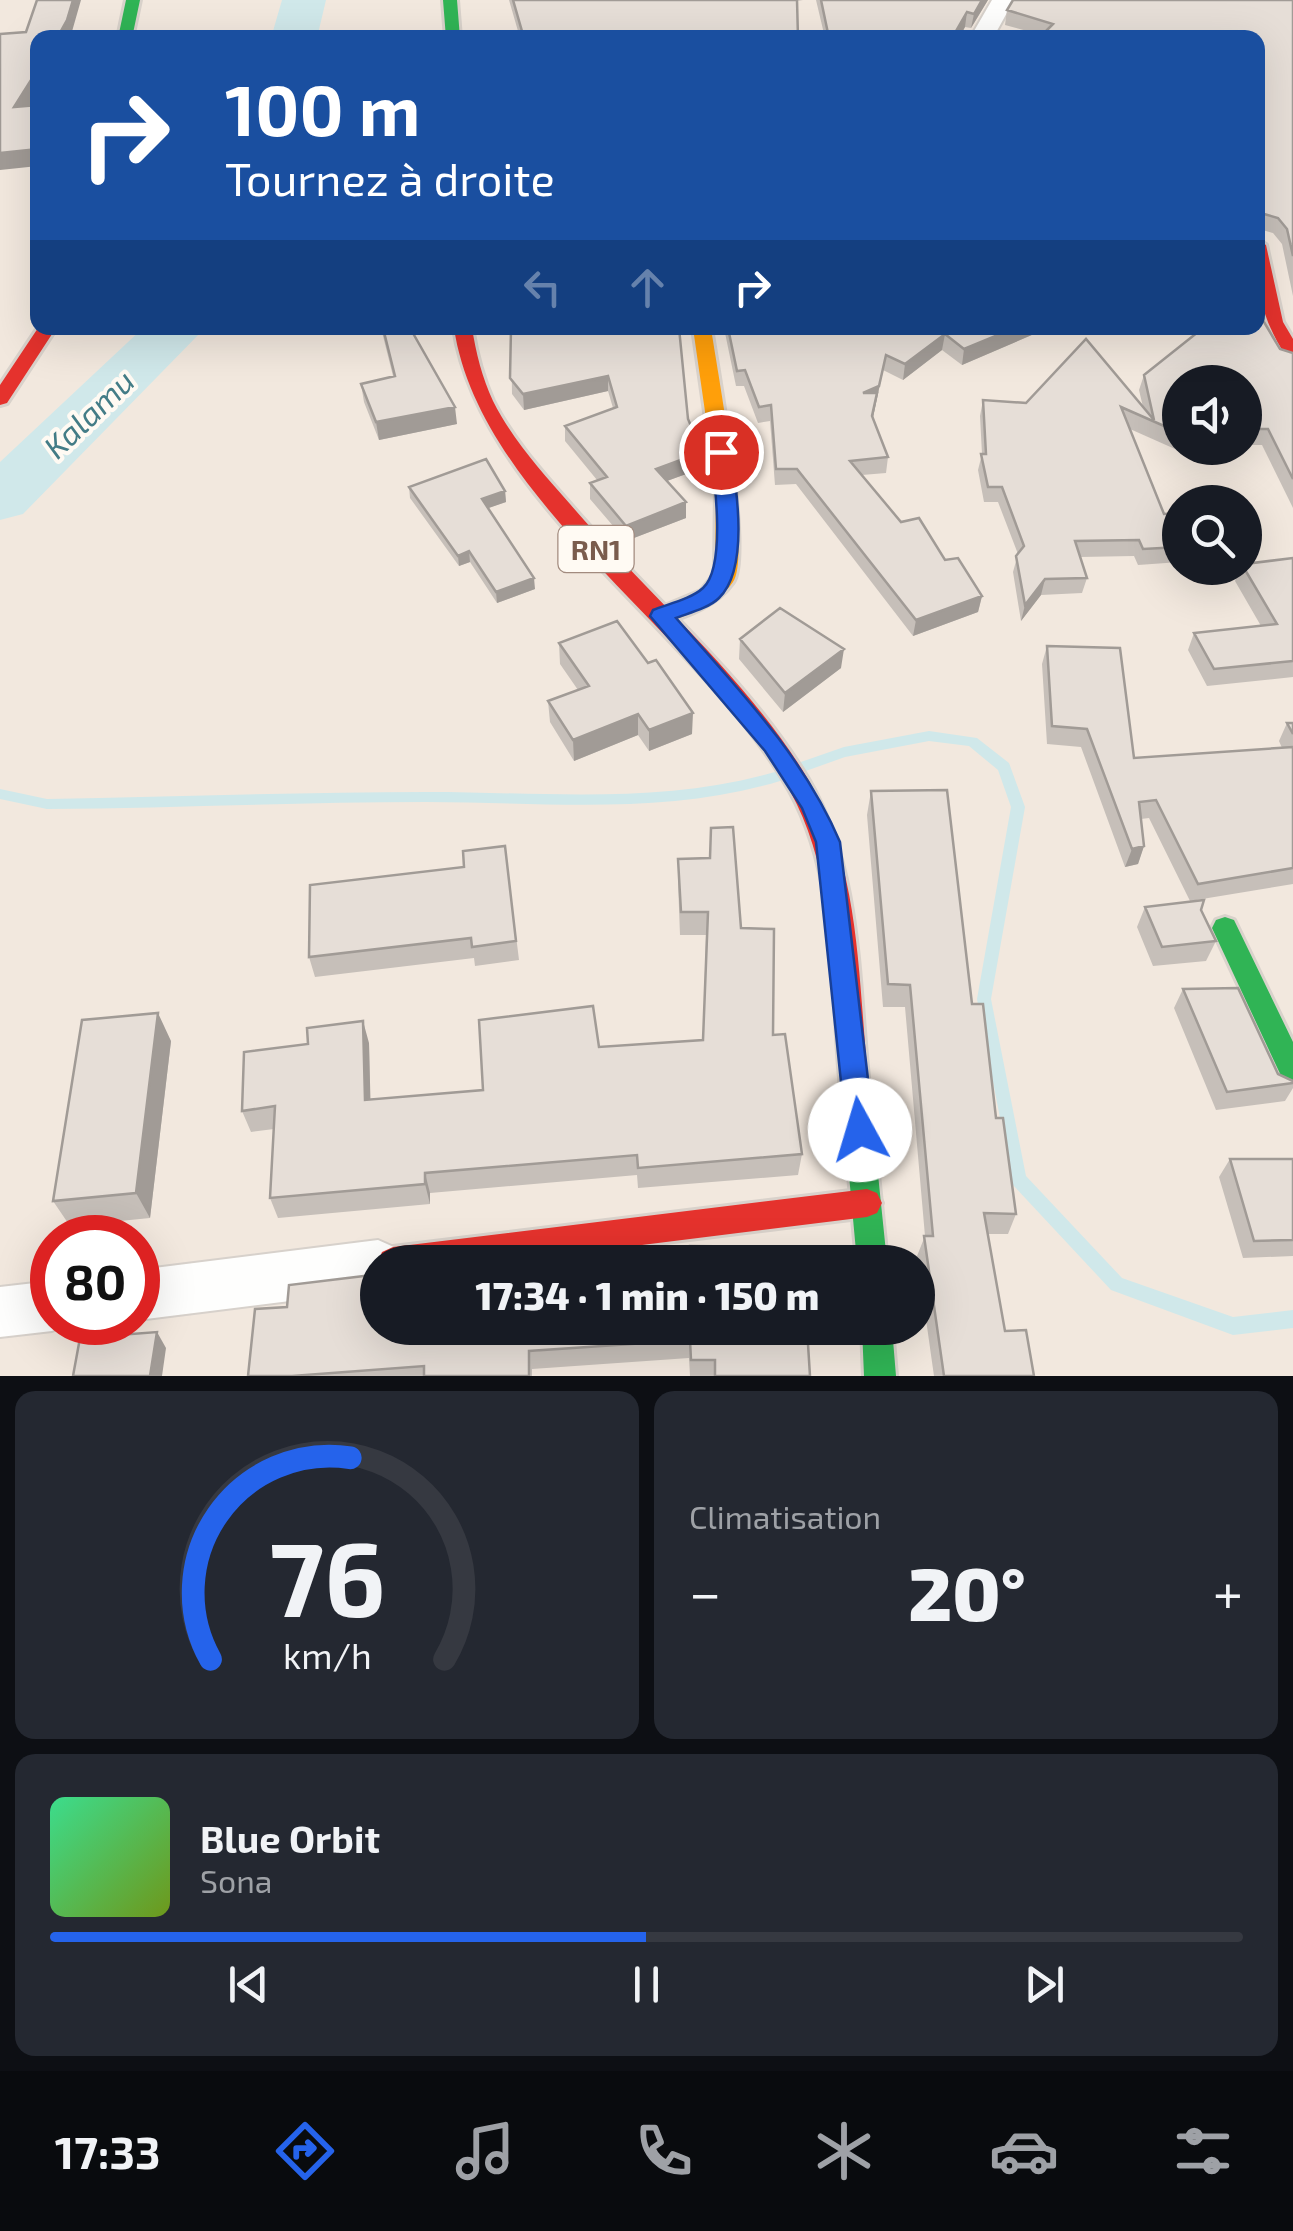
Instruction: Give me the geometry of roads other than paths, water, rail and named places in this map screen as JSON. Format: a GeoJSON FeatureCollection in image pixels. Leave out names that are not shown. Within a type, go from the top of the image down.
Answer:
{"type":"FeatureCollection","features":[{"type":"Feature","properties":{"kind":"main road"},"geometry":{"type":"LineString","coordinates":[[126,30],[133,0]]}},
{"type":"Feature","properties":{"kind":"main road"},"geometry":{"type":"LineString","coordinates":[[450,0],[452,30]]}},
{"type":"Feature","properties":{"kind":"main road"},"geometry":{"type":"LineString","coordinates":[[1265,279],[1274,322],[1293,354]]}},
{"type":"Feature","properties":{"kind":"main road"},"geometry":{"type":"LineString","coordinates":[[0,398],[42,335]]}},
{"type":"Feature","properties":{"kind":"main road","name":"RN1"},"geometry":{"type":"LineString","coordinates":[[463,335],[464,356],[476,395],[498,434],[604,560],[661,616],[773,745],[812,805],[828,842],[834,874],[871,1245]]}},
{"type":"Feature","properties":{"kind":"main road"},"geometry":{"type":"LineString","coordinates":[[661,616],[709,596],[726,576],[726,488],[703,335]]}},
{"type":"Feature","properties":{"kind":"main road"},"geometry":{"type":"LineString","coordinates":[[1225,928],[1293,1071]]}},
{"type":"Feature","properties":{"kind":"main road"},"geometry":{"type":"LineString","coordinates":[[530,1245],[867,1203]]}},
{"type":"Feature","properties":{"kind":"main road"},"geometry":{"type":"LineString","coordinates":[[878,1345],[880,1376]]}},
{"type":"Feature","properties":{"kind":"street"},"geometry":{"type":"LineString","coordinates":[[986,30],[1003,0]]}},
{"type":"Feature","properties":{"kind":"street"},"geometry":{"type":"LineString","coordinates":[[160,1292],[360,1266]]}},
{"type":"Feature","properties":{"kind":"street"},"geometry":{"type":"LineString","coordinates":[[0,1312],[30,1309]]}},
{"type":"Feature","properties":{"kind":"waterway","name":"Kalamu"},"geometry":{"type":"LineString","coordinates":[[296,30],[304,0]]}},
{"type":"Feature","properties":{"kind":"waterway","name":"Kalamu"},"geometry":{"type":"LineString","coordinates":[[0,499],[169,335]]}},
{"type":"Feature","properties":{"kind":"waterway"},"geometry":{"type":"LineString","coordinates":[[803,767],[844,752],[929,736],[972,741],[1004,767],[1018,807],[984,999],[1019,1180],[1117,1284],[1233,1326],[1293,1319]]}},
{"type":"Feature","properties":{"kind":"waterway"},"geometry":{"type":"LineString","coordinates":[[0,794],[47,804],[407,797],[618,800],[700,794],[775,777]]}}]}
